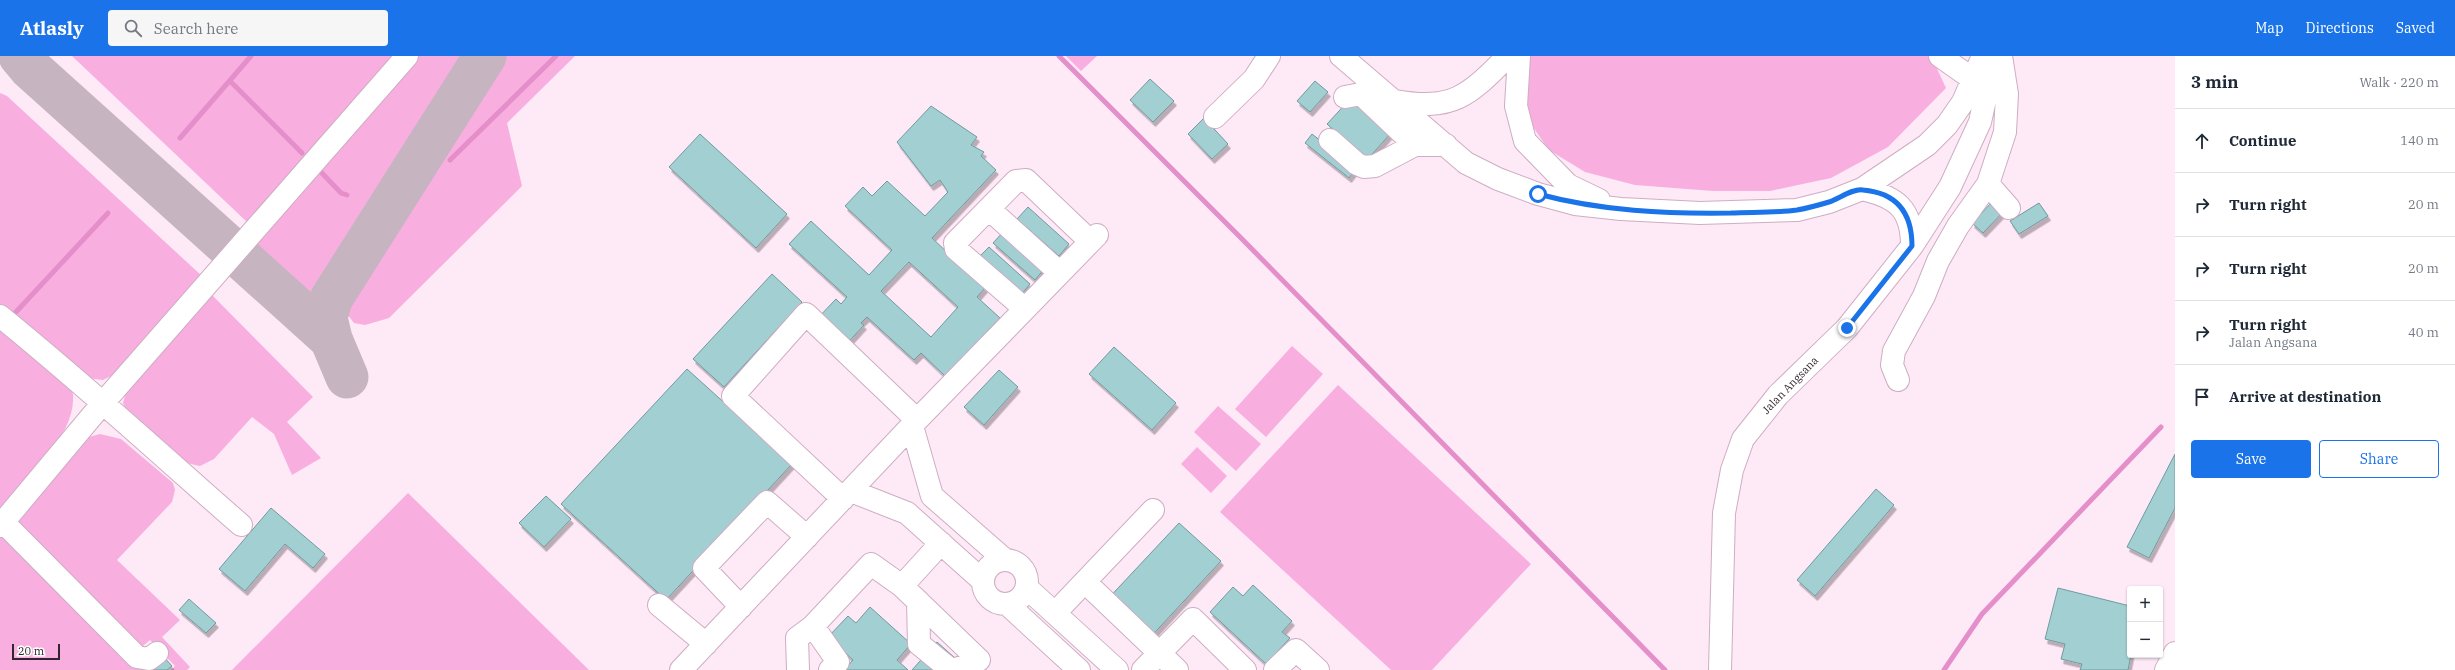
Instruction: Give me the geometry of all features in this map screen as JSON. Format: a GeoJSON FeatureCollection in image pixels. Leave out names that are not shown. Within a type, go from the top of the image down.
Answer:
{"type":"FeatureCollection","features":[{"type":"Feature","properties":{"kind":"street"},"geometry":{"type":"LineString","coordinates":[[157,653],[149,660],[137,657],[2,524],[102,404],[407,56]]}},
{"type":"Feature","properties":{"kind":"street"},"geometry":{"type":"LineString","coordinates":[[1215,117],[1254,80],[1268,56]]}},
{"type":"Feature","properties":{"kind":"street"},"geometry":{"type":"LineString","coordinates":[[1341,56],[1446,145],[1466,164],[1498,179],[1538,194],[1575,204],[1621,209],[1700,213],[1797,210],[1829,202],[1862,189],[1927,145],[1947,125],[1963,102],[1974,80],[1983,56]]}},
{"type":"Feature","properties":{"kind":"street"},"geometry":{"type":"LineString","coordinates":[[1395,101],[1422,105],[1447,102],[1474,89],[1508,56]]}},
{"type":"Feature","properties":{"kind":"street"},"geometry":{"type":"LineString","coordinates":[[1519,56],[1516,106],[1525,140],[1533,151],[1568,185],[1621,209]]}},
{"type":"Feature","properties":{"kind":"street"},"geometry":{"type":"LineString","coordinates":[[1940,56],[1974,80]]}},
{"type":"Feature","properties":{"kind":"street","name":"Jalan Angsana"},"geometry":{"type":"LineString","coordinates":[[1720,670],[1724,513],[1732,470],[1743,439],[1778,395],[1847,328],[1912,246],[1950,187],[1980,122],[1990,77],[1990,56]]}},
{"type":"Feature","properties":{"kind":"street"},"geometry":{"type":"LineString","coordinates":[[1898,380],[1892,365],[1894,351],[1958,226],[1988,184],[2005,132],[2007,94],[2001,56]]}},
{"type":"Feature","properties":{"kind":"street"},"geometry":{"type":"LineString","coordinates":[[1345,97],[1361,94],[1415,145]]}},
{"type":"Feature","properties":{"kind":"street"},"geometry":{"type":"LineString","coordinates":[[1330,140],[1357,164],[1364,167],[1375,166],[1415,145],[1446,145]]}},
{"type":"Feature","properties":{"kind":"street"},"geometry":{"type":"LineString","coordinates":[[681,670],[915,423],[1094,238],[1026,180],[1016,181],[955,243],[956,249],[1025,309]]}},
{"type":"Feature","properties":{"kind":"street"},"geometry":{"type":"LineString","coordinates":[[1988,184],[2009,208]]}},
{"type":"Feature","properties":{"kind":"street"},"geometry":{"type":"LineString","coordinates":[[1862,189],[1877,193],[1905,210],[1912,232],[1912,246]]}},
{"type":"Feature","properties":{"kind":"street"},"geometry":{"type":"LineString","coordinates":[[989,209],[1060,273]]}},
{"type":"Feature","properties":{"kind":"street"},"geometry":{"type":"LineString","coordinates":[[983,581],[907,513],[847,495],[733,396],[806,314],[915,423],[932,496],[1004,559],[1018,563],[1027,574],[1027,588],[1020,599],[1007,604]]}},
{"type":"Feature","properties":{"kind":"street"},"geometry":{"type":"LineString","coordinates":[[0,316],[75,377],[102,404],[241,525]]}},
{"type":"Feature","properties":{"kind":"street"},"geometry":{"type":"LineString","coordinates":[[741,607],[704,568],[767,502],[807,537]]}},
{"type":"Feature","properties":{"kind":"street"},"geometry":{"type":"LineString","coordinates":[[1055,613],[1153,510]]}},
{"type":"Feature","properties":{"kind":"street"},"geometry":{"type":"LineString","coordinates":[[902,586],[941,544]]}},
{"type":"Feature","properties":{"kind":"street"},"geometry":{"type":"LineString","coordinates":[[1004,559],[994,562],[986,570],[983,581],[986,593],[995,601],[1007,604],[1079,670]]}},
{"type":"Feature","properties":{"kind":"street"},"geometry":{"type":"LineString","coordinates":[[798,670],[797,638],[813,626],[871,564],[902,586],[979,660],[954,670]]}},
{"type":"Feature","properties":{"kind":"street"},"geometry":{"type":"LineString","coordinates":[[1085,582],[1177,670]]}},
{"type":"Feature","properties":{"kind":"street"},"geometry":{"type":"LineString","coordinates":[[1027,588],[1117,670]]}},
{"type":"Feature","properties":{"kind":"street"},"geometry":{"type":"LineString","coordinates":[[918,601],[919,644],[951,670]]}},
{"type":"Feature","properties":{"kind":"street"},"geometry":{"type":"LineString","coordinates":[[659,604],[706,644]]}},
{"type":"Feature","properties":{"kind":"street"},"geometry":{"type":"LineString","coordinates":[[1143,670],[1193,619],[1245,670]]}},
{"type":"Feature","properties":{"kind":"street"},"geometry":{"type":"LineString","coordinates":[[813,626],[838,662],[830,670]]}},
{"type":"Feature","properties":{"kind":"street"},"geometry":{"type":"LineString","coordinates":[[1275,670],[1296,650],[1318,670]]}},
{"type":"Feature","properties":{"kind":"street"},"geometry":{"type":"LineString","coordinates":[[2166,670],[2175,654]]}},
{"type":"Feature","properties":{"kind":"shaded area"},"geometry":{"type":"Polygon","coordinates":[[[72,56],[394,56],[247,222],[72,56]]]}},
{"type":"Feature","properties":{"kind":"shaded area"},"geometry":{"type":"Polygon","coordinates":[[[419,56],[468,56],[323,288],[318,292],[313,293],[302,292],[253,245],[419,56]]]}},
{"type":"Feature","properties":{"kind":"shaded area"},"geometry":{"type":"Polygon","coordinates":[[[496,56],[575,56],[507,123],[522,186],[389,318],[365,325],[354,323],[344,310],[344,304],[367,257],[473,85],[496,56]]]}},
{"type":"Feature","properties":{"kind":"shaded area"},"geometry":{"type":"Polygon","coordinates":[[[1066,56],[1097,56],[1081,71],[1066,56]]]}},
{"type":"Feature","properties":{"kind":"shaded area"},"geometry":{"type":"Polygon","coordinates":[[[1531,56],[1931,56],[1946,88],[1888,147],[1831,178],[1770,191],[1713,191],[1635,185],[1585,172],[1549,150],[1528,120],[1523,79],[1531,56]]]}},
{"type":"Feature","properties":{"kind":"shaded area"},"geometry":{"type":"Polygon","coordinates":[[[0,93],[7,96],[203,277],[115,374],[103,380],[87,378],[0,309],[0,93]]]}},
{"type":"Feature","properties":{"kind":"shaded area"},"geometry":{"type":"Polygon","coordinates":[[[211,294],[313,397],[287,422],[321,458],[292,475],[274,434],[252,417],[214,459],[200,466],[187,463],[129,417],[123,403],[127,389],[211,294]]]}},
{"type":"Feature","properties":{"kind":"shaded area"},"geometry":{"type":"Polygon","coordinates":[[[0,324],[68,380],[73,395],[72,410],[67,426],[58,441],[35,470],[0,508],[0,324]]]}},
{"type":"Feature","properties":{"kind":"shaded area"},"geometry":{"type":"Polygon","coordinates":[[[1292,346],[1323,374],[1266,437],[1235,409],[1292,346]]]}},
{"type":"Feature","properties":{"kind":"shaded area"},"geometry":{"type":"Polygon","coordinates":[[[1338,385],[1531,564],[1432,670],[1391,670],[1220,512],[1338,385]]]}},
{"type":"Feature","properties":{"kind":"shaded area"},"geometry":{"type":"Polygon","coordinates":[[[1218,406],[1261,444],[1236,471],[1194,432],[1218,406]]]}},
{"type":"Feature","properties":{"kind":"shaded area"},"geometry":{"type":"Polygon","coordinates":[[[100,434],[121,439],[173,483],[175,490],[172,502],[117,560],[180,620],[162,637],[190,667],[187,670],[171,670],[175,666],[150,640],[137,651],[13,519],[89,437],[100,434]]]}},
{"type":"Feature","properties":{"kind":"shaded area"},"geometry":{"type":"Polygon","coordinates":[[[1197,447],[1227,476],[1211,493],[1181,464],[1197,447]]]}},
{"type":"Feature","properties":{"kind":"shaded area"},"geometry":{"type":"Polygon","coordinates":[[[408,493],[589,670],[232,670],[408,493]]]}},
{"type":"Feature","properties":{"kind":"shaded area"},"geometry":{"type":"Polygon","coordinates":[[[0,534],[10,536],[144,670],[0,670],[0,534]]]}},
{"type":"Feature","properties":{"kind":"building"},"geometry":{"type":"Polygon","coordinates":[[[1150,79],[1174,101],[1153,122],[1130,100],[1150,79]]]}},
{"type":"Feature","properties":{"kind":"building"},"geometry":{"type":"Polygon","coordinates":[[[1315,81],[1328,92],[1310,112],[1297,101],[1315,81]]]}},
{"type":"Feature","properties":{"kind":"building"},"geometry":{"type":"Polygon","coordinates":[[[1351,98],[1391,133],[1367,160],[1327,124],[1351,98]]]}},
{"type":"Feature","properties":{"kind":"building"},"geometry":{"type":"Polygon","coordinates":[[[931,106],[977,137],[971,145],[984,152],[981,156],[996,170],[932,238],[985,288],[977,297],[1000,318],[945,376],[921,353],[914,360],[867,317],[861,323],[864,325],[844,347],[815,321],[836,299],[841,304],[847,297],[789,244],[811,221],[869,275],[892,250],[845,206],[863,187],[872,196],[887,181],[925,216],[948,192],[940,180],[931,186],[897,142],[931,106]],[[909,262],[881,291],[931,337],[958,307],[909,262]]]}},
{"type":"Feature","properties":{"kind":"building"},"geometry":{"type":"Polygon","coordinates":[[[1204,118],[1228,144],[1212,159],[1188,134],[1204,118]]]}},
{"type":"Feature","properties":{"kind":"building"},"geometry":{"type":"Polygon","coordinates":[[[700,134],[787,214],[756,248],[669,167],[700,134]]]}},
{"type":"Feature","properties":{"kind":"building"},"geometry":{"type":"Polygon","coordinates":[[[1312,134],[1356,169],[1349,178],[1305,143],[1312,134]]]}},
{"type":"Feature","properties":{"kind":"building"},"geometry":{"type":"Polygon","coordinates":[[[1996,198],[2007,208],[1983,233],[1972,223],[1996,198]]]}},
{"type":"Feature","properties":{"kind":"building"},"geometry":{"type":"Polygon","coordinates":[[[2039,203],[2048,216],[2019,234],[2010,221],[2039,203]]]}},
{"type":"Feature","properties":{"kind":"building"},"geometry":{"type":"Polygon","coordinates":[[[1028,207],[1069,244],[1059,256],[1017,219],[1028,207]]]}},
{"type":"Feature","properties":{"kind":"building"},"geometry":{"type":"Polygon","coordinates":[[[1004,231],[1045,268],[1035,280],[993,243],[1004,231]]]}},
{"type":"Feature","properties":{"kind":"building"},"geometry":{"type":"Polygon","coordinates":[[[989,247],[1030,284],[1020,296],[978,258],[989,247]]]}},
{"type":"Feature","properties":{"kind":"building"},"geometry":{"type":"Polygon","coordinates":[[[772,274],[802,302],[724,387],[693,359],[772,274]]]}},
{"type":"Feature","properties":{"kind":"building"},"geometry":{"type":"Polygon","coordinates":[[[1114,347],[1176,403],[1152,430],[1089,374],[1114,347]]]}},
{"type":"Feature","properties":{"kind":"building"},"geometry":{"type":"Polygon","coordinates":[[[687,369],[792,464],[666,600],[561,504],[687,369]]]}},
{"type":"Feature","properties":{"kind":"building"},"geometry":{"type":"Polygon","coordinates":[[[999,370],[1018,387],[984,425],[964,407],[999,370]]]}},
{"type":"Feature","properties":{"kind":"building"},"geometry":{"type":"Polygon","coordinates":[[[2175,454],[2175,508],[2149,558],[2127,547],[2175,454]]]}},
{"type":"Feature","properties":{"kind":"building"},"geometry":{"type":"Polygon","coordinates":[[[1876,489],[1894,505],[1815,596],[1797,580],[1876,489]]]}},
{"type":"Feature","properties":{"kind":"building"},"geometry":{"type":"Polygon","coordinates":[[[546,496],[571,519],[544,547],[519,523],[546,496]]]}},
{"type":"Feature","properties":{"kind":"building"},"geometry":{"type":"Polygon","coordinates":[[[271,508],[325,554],[313,568],[285,544],[245,591],[219,569],[271,508]]]}},
{"type":"Feature","properties":{"kind":"building"},"geometry":{"type":"Polygon","coordinates":[[[1179,523],[1221,561],[1146,642],[1104,603],[1179,523]]]}},
{"type":"Feature","properties":{"kind":"building"},"geometry":{"type":"Polygon","coordinates":[[[1253,585],[1292,621],[1282,632],[1290,638],[1266,664],[1210,612],[1233,587],[1243,596],[1253,585]]]}},
{"type":"Feature","properties":{"kind":"building"},"geometry":{"type":"Polygon","coordinates":[[[2058,588],[2127,605],[2127,658],[2130,658],[2128,670],[2080,670],[2082,664],[2061,659],[2065,644],[2045,639],[2058,588]]]}},
{"type":"Feature","properties":{"kind":"building"},"geometry":{"type":"Polygon","coordinates":[[[189,599],[216,623],[206,633],[179,610],[189,599]]]}},
{"type":"Feature","properties":{"kind":"building"},"geometry":{"type":"Polygon","coordinates":[[[870,607],[911,644],[897,660],[908,670],[844,670],[853,660],[828,637],[848,616],[856,623],[870,607]]]}},
{"type":"Feature","properties":{"kind":"building"},"geometry":{"type":"Polygon","coordinates":[[[937,642],[955,658],[945,670],[912,670],[937,642]]]}},
{"type":"Feature","properties":{"kind":"building"},"geometry":{"type":"Polygon","coordinates":[[[162,655],[172,666],[167,670],[148,670],[162,655]]]}},
{"type":"Feature","properties":{"kind":"waterway"},"geometry":{"type":"LineString","coordinates":[[180,138],[251,56]]}},
{"type":"Feature","properties":{"kind":"waterway"},"geometry":{"type":"LineString","coordinates":[[450,160],[556,56]]}},
{"type":"Feature","properties":{"kind":"waterway"},"geometry":{"type":"LineString","coordinates":[[1059,56],[1243,240],[1665,670]]}},
{"type":"Feature","properties":{"kind":"waterway"},"geometry":{"type":"LineString","coordinates":[[230,81],[302,153]]}},
{"type":"Feature","properties":{"kind":"waterway"},"geometry":{"type":"LineString","coordinates":[[320,171],[341,193],[347,195]]}},
{"type":"Feature","properties":{"kind":"waterway"},"geometry":{"type":"LineString","coordinates":[[16,312],[108,213]]}},
{"type":"Feature","properties":{"kind":"waterway"},"geometry":{"type":"LineString","coordinates":[[1944,670],[1982,614],[2161,427]]}},
{"type":"Feature","properties":{"kind":"taxiway"},"geometry":{"type":"LineString","coordinates":[[20,56],[30,68],[331,339],[347,377]]}},
{"type":"Feature","properties":{"kind":"taxiway"},"geometry":{"type":"LineString","coordinates":[[331,339],[326,318],[331,299],[485,56]]}},
{"type":"Feature","properties":{"kind":"route"},"geometry":{"type":"LineString","coordinates":[[1538,194],[1575,204],[1621,209],[1700,213],[1797,210],[1829,202],[1862,189],[1877,193],[1890,199],[1905,210],[1912,232],[1912,246],[1847,328]]}}]}
